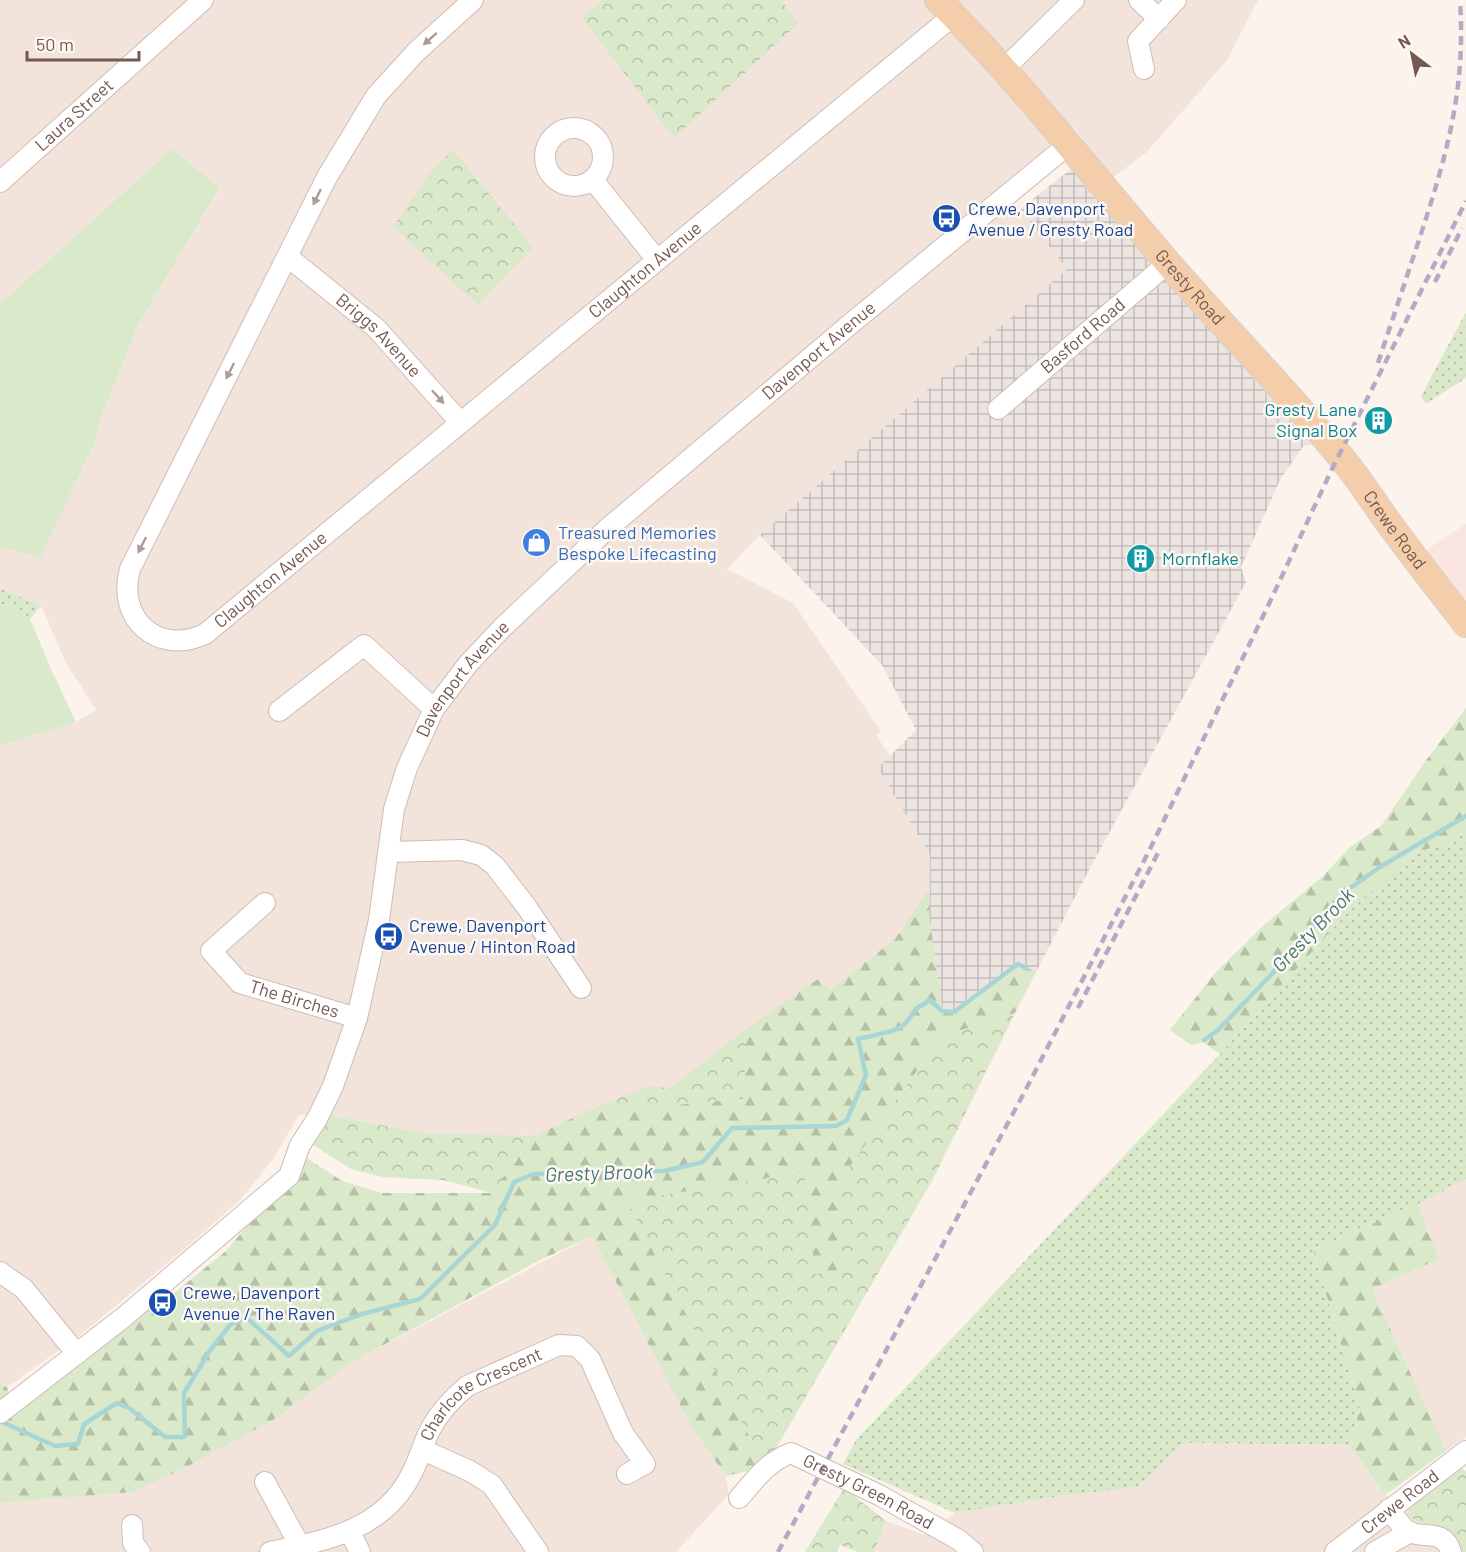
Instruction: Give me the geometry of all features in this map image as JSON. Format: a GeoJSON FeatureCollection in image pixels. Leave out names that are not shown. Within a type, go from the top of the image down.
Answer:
{"type":"FeatureCollection","features":[{"type":"Feature","properties":{"kind":"main road","name":"Gresty Road"},"geometry":{"type":"LineString","coordinates":[[946,8],[1004,69],[1168,263],[1254,356],[1324,438]]}},
{"type":"Feature","properties":{"kind":"main road","name":"Crewe Road"},"geometry":{"type":"LineString","coordinates":[[1324,438],[1350,469],[1397,535],[1466,624]]}},
{"type":"Feature","properties":{"kind":"street","name":"Laura Street"},"geometry":{"type":"LineString","coordinates":[[0,182],[203,0]]}},
{"type":"Feature","properties":{"kind":"street","name":"Claughton Avenue"},"geometry":{"type":"LineString","coordinates":[[473,0],[416,52],[376,96],[327,177],[130,569],[126,588],[134,616],[140,625],[157,637],[167,640],[186,640],[205,634],[657,261],[946,8]]}},
{"type":"Feature","properties":{"kind":"street"},"geometry":{"type":"LineString","coordinates":[[1004,69],[1074,0]]}},
{"type":"Feature","properties":{"kind":"street"},"geometry":{"type":"LineString","coordinates":[[1139,0],[1159,18]]}},
{"type":"Feature","properties":{"kind":"street"},"geometry":{"type":"LineString","coordinates":[[1144,69],[1138,41],[1176,0]]}},
{"type":"Feature","properties":{"kind":"street","name":"Davenport Avenue"},"geometry":{"type":"LineString","coordinates":[[0,1413],[133,1309],[289,1176],[300,1145],[333,1086],[357,1018],[379,920],[394,809],[407,768],[434,709],[468,664],[502,628],[607,529],[1069,144]]}},
{"type":"Feature","properties":{"kind":"street"},"geometry":{"type":"LineString","coordinates":[[592,180],[657,261]]}},
{"type":"Feature","properties":{"kind":"street","name":"Briggs Avenue"},"geometry":{"type":"LineString","coordinates":[[288,257],[376,327],[460,422]]}},
{"type":"Feature","properties":{"kind":"street","name":"Basford Road"},"geometry":{"type":"LineString","coordinates":[[998,409],[1168,263]]}},
{"type":"Feature","properties":{"kind":"street"},"geometry":{"type":"LineString","coordinates":[[279,711],[364,645],[434,709]]}},
{"type":"Feature","properties":{"kind":"street"},"geometry":{"type":"LineString","coordinates":[[389,852],[462,850],[471,851],[489,860],[526,906],[581,988]]}},
{"type":"Feature","properties":{"kind":"street","name":"The Birches"},"geometry":{"type":"LineString","coordinates":[[265,903],[211,951],[240,983],[357,1018]]}},
{"type":"Feature","properties":{"kind":"street"},"geometry":{"type":"LineString","coordinates":[[0,1272],[24,1289],[77,1354]]}},
{"type":"Feature","properties":{"kind":"street","name":"Charlcote Crescent"},"geometry":{"type":"LineString","coordinates":[[270,1552],[350,1532],[365,1523],[392,1501],[410,1478],[437,1417],[467,1386],[522,1360],[565,1344],[577,1346],[587,1354],[623,1433],[652,1460],[627,1474]]}},
{"type":"Feature","properties":{"kind":"street"},"geometry":{"type":"LineString","coordinates":[[423,1450],[492,1485],[546,1550]]}},
{"type":"Feature","properties":{"kind":"street","name":"Crewe Road"},"geometry":{"type":"LineString","coordinates":[[1335,1552],[1466,1451]]}},
{"type":"Feature","properties":{"kind":"street","name":"Gresty Green Road"},"geometry":{"type":"LineString","coordinates":[[738,1498],[765,1467],[791,1453],[879,1496],[959,1540],[973,1552]]}},
{"type":"Feature","properties":{"kind":"street"},"geometry":{"type":"LineString","coordinates":[[265,1482],[300,1546]]}},
{"type":"Feature","properties":{"kind":"street"},"geometry":{"type":"LineString","coordinates":[[1389,1509],[1401,1525],[1410,1532],[1429,1534],[1442,1539],[1449,1544],[1451,1552]]}},
{"type":"Feature","properties":{"kind":"street"},"geometry":{"type":"LineString","coordinates":[[350,1532],[360,1552]]}},
{"type":"Feature","properties":{"kind":"street"},"geometry":{"type":"LineString","coordinates":[[1375,1552],[1410,1532]]}},
{"type":"Feature","properties":{"kind":"shaded area"},"geometry":{"type":"Polygon","coordinates":[[[0,0],[1258,0],[1227,60],[1147,152],[1112,178],[1074,127],[1002,188],[1068,269],[760,535],[727,569],[793,603],[881,731],[876,735],[890,756],[878,768],[930,855],[930,887],[895,939],[830,990],[818,979],[667,1101],[640,1096],[534,1136],[424,1133],[329,1115],[299,1115],[274,1158],[241,1199],[78,1337],[7,1387],[0,1384],[0,746],[76,722],[96,710],[65,661],[41,606],[0,588],[0,547],[40,557],[95,442],[102,415],[138,325],[220,189],[172,149],[0,304],[0,0]]]}},
{"type":"Feature","properties":{"kind":"shaded area"},"geometry":{"type":"Polygon","coordinates":[[[1071,169],[1312,445],[1305,445],[1302,448],[1280,480],[1241,567],[1246,582],[1036,972],[1017,964],[954,1012],[942,1011],[929,915],[930,855],[878,768],[916,730],[882,665],[760,535],[1067,269],[1020,209],[1071,169]]]}},
{"type":"Feature","properties":{"kind":"shaded area"},"geometry":{"type":"Polygon","coordinates":[[[1466,524],[1466,607],[1425,551],[1466,524]]]}},
{"type":"Feature","properties":{"kind":"shaded area"},"geometry":{"type":"Polygon","coordinates":[[[1466,1179],[1466,1437],[1446,1451],[1372,1289],[1439,1259],[1418,1204],[1466,1179]]]}},
{"type":"Feature","properties":{"kind":"shaded area"},"geometry":{"type":"Polygon","coordinates":[[[592,1236],[691,1426],[726,1476],[729,1494],[676,1552],[0,1552],[0,1503],[133,1492],[183,1469],[273,1420],[354,1361],[592,1236]]]}},
{"type":"Feature","properties":{"kind":"shaded area"},"geometry":{"type":"Polygon","coordinates":[[[1184,1443],[1350,1445],[1385,1495],[1409,1506],[1441,1528],[1460,1545],[1462,1552],[874,1552],[886,1521],[925,1535],[955,1513],[1060,1496],[1138,1487],[1184,1443]]]}},
{"type":"Feature","properties":{"kind":"green space"},"geometry":{"type":"Polygon","coordinates":[[[602,0],[781,0],[799,23],[674,138],[582,18],[602,0]]]}},
{"type":"Feature","properties":{"kind":"green space"},"geometry":{"type":"Polygon","coordinates":[[[172,149],[220,188],[138,325],[102,415],[95,442],[40,558],[0,547],[0,304],[172,149]]]}},
{"type":"Feature","properties":{"kind":"green space"},"geometry":{"type":"Polygon","coordinates":[[[453,150],[533,247],[478,305],[393,227],[429,173],[453,150]]]}},
{"type":"Feature","properties":{"kind":"green space"},"geometry":{"type":"Polygon","coordinates":[[[1466,312],[1466,378],[1426,404],[1421,396],[1466,312]]]}},
{"type":"Feature","properties":{"kind":"green space"},"geometry":{"type":"Polygon","coordinates":[[[0,588],[41,606],[30,619],[20,610],[0,604],[0,588]]]}},
{"type":"Feature","properties":{"kind":"green space"},"geometry":{"type":"Polygon","coordinates":[[[0,604],[20,610],[30,619],[76,722],[0,746],[0,604]]]}},
{"type":"Feature","properties":{"kind":"green space"},"geometry":{"type":"Polygon","coordinates":[[[1466,708],[1466,833],[1448,844],[1415,852],[1346,914],[1220,1054],[1203,1042],[1191,1045],[1170,1030],[1216,972],[1264,925],[1323,876],[1350,847],[1381,826],[1427,759],[1466,708]]]}},
{"type":"Feature","properties":{"kind":"green space"},"geometry":{"type":"Polygon","coordinates":[[[1466,832],[1466,1179],[1418,1204],[1313,1250],[1360,1408],[1350,1445],[1184,1443],[1138,1487],[1060,1496],[955,1513],[843,1464],[856,1440],[1220,1054],[1346,914],[1415,852],[1437,847],[1466,832]]]}},
{"type":"Feature","properties":{"kind":"green space"},"geometry":{"type":"Polygon","coordinates":[[[930,887],[929,915],[943,1011],[954,1012],[1018,964],[1036,972],[1015,1013],[943,1036],[835,1189],[840,1270],[815,1274],[765,1467],[726,1476],[691,1426],[592,1236],[536,1262],[354,1361],[273,1420],[183,1469],[133,1492],[0,1503],[0,1384],[7,1387],[12,1403],[124,1317],[162,1303],[226,1251],[305,1157],[342,1181],[382,1193],[491,1193],[534,1136],[583,1113],[742,1099],[747,1028],[818,979],[830,990],[895,939],[930,887]]]}},
{"type":"Feature","properties":{"kind":"green space"},"geometry":{"type":"Polygon","coordinates":[[[1015,1013],[932,1181],[765,1467],[627,1201],[804,1172],[815,1274],[839,1270],[835,1189],[900,1094],[943,1036],[1015,1013]]]}},
{"type":"Feature","properties":{"kind":"green space"},"geometry":{"type":"Polygon","coordinates":[[[747,1028],[743,1099],[583,1113],[648,1086],[671,1088],[747,1028]]]}},
{"type":"Feature","properties":{"kind":"green space"},"geometry":{"type":"Polygon","coordinates":[[[329,1115],[424,1133],[534,1136],[492,1193],[443,1180],[382,1177],[351,1169],[312,1144],[329,1115]]]}},
{"type":"Feature","properties":{"kind":"green space"},"geometry":{"type":"Polygon","coordinates":[[[1418,1204],[1439,1259],[1372,1289],[1446,1451],[1385,1495],[1350,1445],[1360,1408],[1313,1250],[1418,1204]]]}},
{"type":"Feature","properties":{"kind":"green space"},"geometry":{"type":"Polygon","coordinates":[[[1462,1468],[1466,1472],[1466,1552],[1462,1552],[1453,1537],[1408,1515],[1409,1506],[1462,1468]]]}},
{"type":"Feature","properties":{"kind":"green space"},"geometry":{"type":"Polygon","coordinates":[[[844,1488],[886,1521],[874,1552],[858,1552],[840,1545],[837,1552],[805,1552],[844,1488]]]}},
{"type":"Feature","properties":{"kind":"waterway","name":"Gresty Brook"},"geometry":{"type":"LineString","coordinates":[[1204,1040],[1218,1030],[1270,976],[1349,889],[1380,867],[1466,816]]}},
{"type":"Feature","properties":{"kind":"waterway","name":"Gresty Brook"},"geometry":{"type":"LineString","coordinates":[[0,1421],[55,1446],[78,1444],[84,1424],[117,1403],[129,1408],[165,1437],[183,1437],[185,1436],[184,1393],[211,1349],[230,1325],[247,1318],[289,1356],[317,1331],[362,1314],[420,1299],[495,1225],[514,1182],[534,1174],[664,1171],[703,1162],[732,1128],[836,1126],[847,1120],[866,1075],[858,1039],[899,1028],[906,1023],[916,1009],[930,1000],[942,1011],[954,1012],[1018,964],[1026,968]]}},
{"type":"Feature","properties":{"kind":"railway"},"geometry":{"type":"LineString","coordinates":[[1378,363],[1430,207],[1446,149],[1460,63],[1460,0]]}},
{"type":"Feature","properties":{"kind":"railway"},"geometry":{"type":"LineString","coordinates":[[778,1552],[1024,1093],[1150,849],[1332,469],[1466,201]]}},
{"type":"Feature","properties":{"kind":"railway"},"geometry":{"type":"LineString","coordinates":[[1435,282],[1462,228]]}},
{"type":"Feature","properties":{"kind":"railway"},"geometry":{"type":"LineString","coordinates":[[1078,1008],[1159,851]]}},
{"type":"Feature","properties":{"kind":"place","name":"Crewe, Davenport Avenue / Gresty Road"},"geometry":{"type":"Point","coordinates":[947,219]}},
{"type":"Feature","properties":{"kind":"place","name":"Gresty Lane Signal Box"},"geometry":{"type":"Point","coordinates":[1378,420]}},
{"type":"Feature","properties":{"kind":"place","name":"Treasured Memories Bespoke Lifecasting"},"geometry":{"type":"Point","coordinates":[537,543]}},
{"type":"Feature","properties":{"kind":"place","name":"Mornflake"},"geometry":{"type":"Point","coordinates":[1141,559]}},
{"type":"Feature","properties":{"kind":"place","name":"Crewe, Davenport Avenue / Hinton Road"},"geometry":{"type":"Point","coordinates":[388,936]}},
{"type":"Feature","properties":{"kind":"place","name":"Crewe, Davenport Avenue / The Raven"},"geometry":{"type":"Point","coordinates":[162,1303]}}]}
